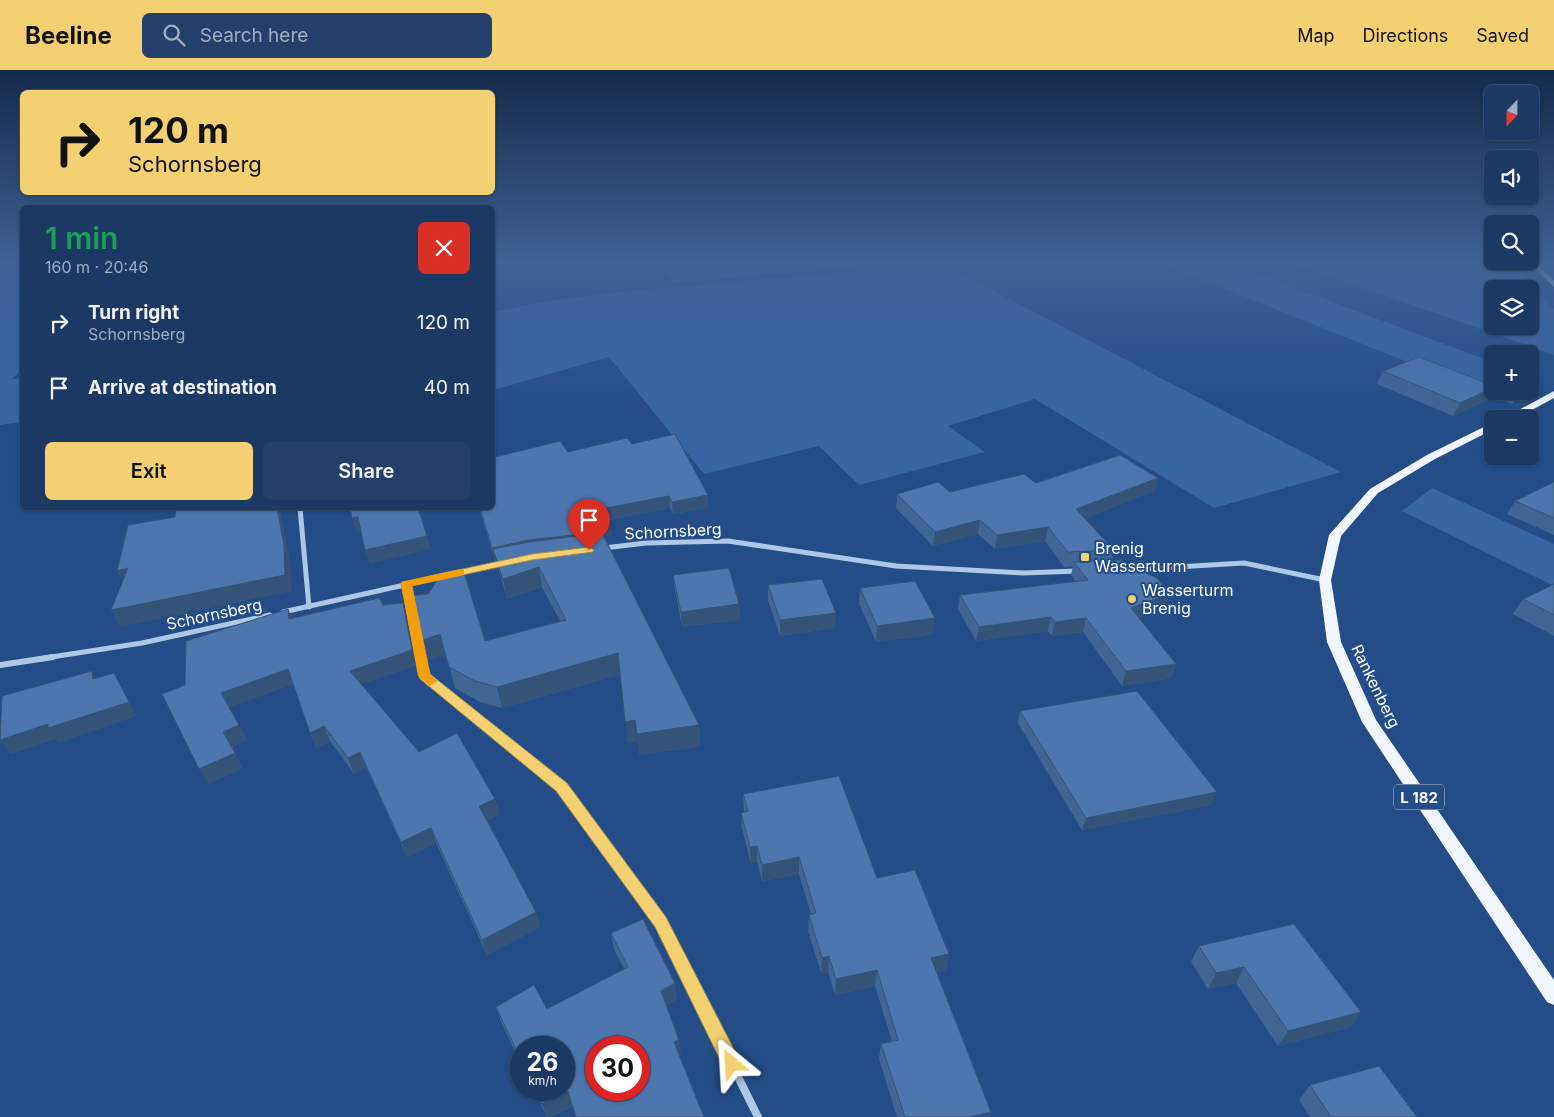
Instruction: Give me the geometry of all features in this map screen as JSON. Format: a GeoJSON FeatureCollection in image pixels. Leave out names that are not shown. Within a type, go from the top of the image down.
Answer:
{"type":"FeatureCollection","features":[{"type":"Feature","properties":{"kind":"main road"},"geometry":{"type":"LineString","coordinates":[[1524,410],[1554,394]]}},
{"type":"Feature","properties":{"kind":"main road","name":"Rankenberg"},"geometry":{"type":"LineString","coordinates":[[1484,430],[1431,457],[1374,490],[1335,535],[1325,580],[1334,642],[1369,722],[1554,996]]}},
{"type":"Feature","properties":{"kind":"street"},"geometry":{"type":"LineString","coordinates":[[300,510],[309,606]]}},
{"type":"Feature","properties":{"kind":"street","name":"Schornsberg"},"geometry":{"type":"LineString","coordinates":[[598,549],[646,543],[728,541],[896,566],[1023,573],[1081,571]]}},
{"type":"Feature","properties":{"kind":"street","name":"Schornsberg"},"geometry":{"type":"LineString","coordinates":[[0,666],[142,643],[513,561]]}},
{"type":"Feature","properties":{"kind":"street"},"geometry":{"type":"LineString","coordinates":[[1118,570],[1244,563],[1325,580]]}},
{"type":"Feature","properties":{"kind":"street"},"geometry":{"type":"LineString","coordinates":[[406,584],[424,676],[562,787],[661,922],[758,1117]]}},
{"type":"Feature","properties":{"kind":"shaded area"},"geometry":{"type":"Polygon","coordinates":[[[0,311],[20,311],[20,372],[11,379],[20,378],[20,422],[0,425],[0,311]]]}},
{"type":"Feature","properties":{"kind":"shaded area"},"geometry":{"type":"Polygon","coordinates":[[[1032,311],[1341,472],[1214,508],[1035,399],[948,426],[985,452],[859,485],[819,446],[704,474],[609,357],[495,389],[495,312],[1032,311]]]}},
{"type":"Feature","properties":{"kind":"shaded area"},"geometry":{"type":"Polygon","coordinates":[[[1280,311],[1356,311],[1484,359],[1484,393],[1280,311]]]}},
{"type":"Feature","properties":{"kind":"shaded area"},"geometry":{"type":"Polygon","coordinates":[[[1429,311],[1484,311],[1484,330],[1429,311]]]}},
{"type":"Feature","properties":{"kind":"shaded area"},"geometry":{"type":"Polygon","coordinates":[[[1539,311],[1554,311],[1554,355],[1539,350],[1539,345],[1526,345],[1497,335],[1539,335],[1539,311]]]}},
{"type":"Feature","properties":{"kind":"shaded area"},"geometry":{"type":"Polygon","coordinates":[[[1502,400],[1516,400],[1512,404],[1502,400]]]}},
{"type":"Feature","properties":{"kind":"shaded area"},"geometry":{"type":"Polygon","coordinates":[[[1432,488],[1554,544],[1554,586],[1402,511],[1432,488]]]}},
{"type":"Feature","properties":{"kind":"building"},"geometry":{"type":"Polygon","coordinates":[[[1419,357],[1484,382],[1484,392],[1460,403],[1383,371],[1419,357]]]}},
{"type":"Feature","properties":{"kind":"building"},"geometry":{"type":"Polygon","coordinates":[[[675,434],[708,495],[672,502],[669,496],[606,508],[610,522],[595,525],[599,532],[529,540],[492,548],[481,510],[495,510],[495,457],[560,441],[568,452],[627,438],[632,444],[675,434]]]}},
{"type":"Feature","properties":{"kind":"building"},"geometry":{"type":"Polygon","coordinates":[[[1120,455],[1158,478],[1076,509],[1114,550],[1068,552],[1048,527],[997,535],[980,520],[935,532],[897,494],[938,482],[950,492],[1024,474],[1036,483],[1120,455]]]}},
{"type":"Feature","properties":{"kind":"building"},"geometry":{"type":"Polygon","coordinates":[[[1554,482],[1554,518],[1515,501],[1554,482]]]}},
{"type":"Feature","properties":{"kind":"building"},"geometry":{"type":"Polygon","coordinates":[[[176,510],[277,510],[284,545],[285,575],[111,610],[128,568],[117,571],[128,525],[175,517],[176,510]]]}},
{"type":"Feature","properties":{"kind":"building"},"geometry":{"type":"Polygon","coordinates":[[[350,510],[419,510],[427,536],[365,550],[358,517],[352,518],[350,510]]]}},
{"type":"Feature","properties":{"kind":"building"},"geometry":{"type":"Polygon","coordinates":[[[602,533],[699,725],[637,734],[635,720],[625,722],[618,653],[497,687],[475,681],[449,667],[440,634],[420,641],[410,596],[428,594],[440,576],[463,569],[485,641],[566,620],[539,567],[503,579],[493,549],[529,542],[602,533]]]}},
{"type":"Feature","properties":{"kind":"building"},"geometry":{"type":"Polygon","coordinates":[[[1122,560],[1131,570],[1141,571],[1157,578],[1169,594],[1131,608],[1176,664],[1126,671],[1086,618],[1055,622],[1051,617],[979,627],[960,595],[1088,580],[1074,562],[1122,560]]]}},
{"type":"Feature","properties":{"kind":"building"},"geometry":{"type":"Polygon","coordinates":[[[729,568],[739,604],[681,612],[673,575],[729,568]]]}},
{"type":"Feature","properties":{"kind":"building"},"geometry":{"type":"Polygon","coordinates":[[[822,579],[836,613],[780,620],[768,585],[822,579]]]}},
{"type":"Feature","properties":{"kind":"building"},"geometry":{"type":"Polygon","coordinates":[[[915,581],[935,618],[877,626],[860,588],[915,581]]]}},
{"type":"Feature","properties":{"kind":"building"},"geometry":{"type":"Polygon","coordinates":[[[1554,584],[1554,615],[1523,599],[1554,584]]]}},
{"type":"Feature","properties":{"kind":"building"},"geometry":{"type":"Polygon","coordinates":[[[379,598],[383,605],[403,603],[412,650],[350,671],[419,752],[457,733],[495,799],[479,806],[536,912],[482,940],[431,828],[401,842],[360,752],[348,758],[324,726],[310,733],[288,669],[221,693],[239,725],[223,732],[235,753],[199,769],[162,694],[185,685],[186,641],[288,609],[289,619],[379,598]]]}},
{"type":"Feature","properties":{"kind":"building"},"geometry":{"type":"Polygon","coordinates":[[[92,671],[93,679],[114,673],[129,702],[48,728],[48,724],[0,740],[2,696],[92,671]]]}},
{"type":"Feature","properties":{"kind":"building"},"geometry":{"type":"Polygon","coordinates":[[[1137,691],[1217,792],[1086,818],[1020,711],[1137,691]]]}},
{"type":"Feature","properties":{"kind":"building"},"geometry":{"type":"Polygon","coordinates":[[[839,776],[877,878],[915,870],[949,954],[931,958],[991,1112],[970,1117],[905,1117],[881,1044],[898,1040],[877,970],[836,979],[829,956],[822,958],[809,915],[816,913],[799,857],[762,865],[757,846],[750,847],[741,813],[748,811],[743,794],[839,776]]]}},
{"type":"Feature","properties":{"kind":"building"},"geometry":{"type":"Polygon","coordinates":[[[643,919],[675,983],[661,991],[679,1040],[674,1042],[704,1117],[576,1117],[571,1101],[575,1101],[575,1036],[510,1037],[496,1007],[534,985],[547,1009],[628,967],[611,933],[643,919]]]}},
{"type":"Feature","properties":{"kind":"building"},"geometry":{"type":"Polygon","coordinates":[[[1294,924],[1361,1012],[1288,1031],[1244,967],[1216,973],[1199,946],[1294,924]]]}},
{"type":"Feature","properties":{"kind":"building"},"geometry":{"type":"Polygon","coordinates":[[[1379,1066],[1417,1117],[1331,1117],[1310,1085],[1379,1066]]]}},
{"type":"Feature","properties":{"kind":"slow traffic"},"geometry":{"type":"LineString","coordinates":[[430,681],[424,676],[406,584],[460,572]]}},
{"type":"Feature","properties":{"kind":"place","name":"Brenig Wasserturm"},"geometry":{"type":"Point","coordinates":[1085,557]}},
{"type":"Feature","properties":{"kind":"place","name":"Wasserturm Brenig"},"geometry":{"type":"Point","coordinates":[1132,599]}},
{"type":"Feature","properties":{"kind":"route"},"geometry":{"type":"LineString","coordinates":[[589,550],[532,557],[406,584],[424,676],[562,787],[661,922],[732,1064]]}}]}
